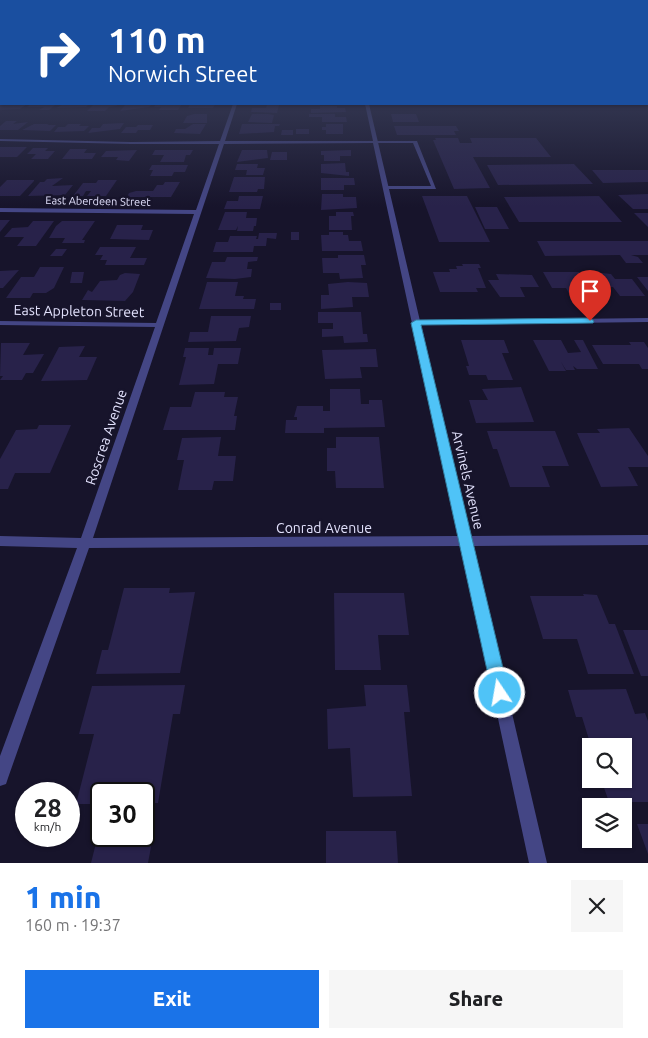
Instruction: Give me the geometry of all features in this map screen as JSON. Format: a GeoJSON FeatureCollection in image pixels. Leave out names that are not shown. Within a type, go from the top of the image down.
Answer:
{"type":"FeatureCollection","features":[{"type":"Feature","properties":{"kind":"street","name":"Roscrea Avenue"},"geometry":{"type":"LineString","coordinates":[[0,778],[85,543],[227,126]]}},
{"type":"Feature","properties":{"kind":"street","name":"Arvinels Avenue"},"geometry":{"type":"LineString","coordinates":[[372,126],[538,863]]}},
{"type":"Feature","properties":{"kind":"street"},"geometry":{"type":"LineString","coordinates":[[0,140],[221,143],[415,142],[434,188],[386,188]]}},
{"type":"Feature","properties":{"kind":"street","name":"East Aberdeen Street"},"geometry":{"type":"LineString","coordinates":[[0,210],[197,212]]}},
{"type":"Feature","properties":{"kind":"street"},"geometry":{"type":"LineString","coordinates":[[416,323],[648,320]]}},
{"type":"Feature","properties":{"kind":"street","name":"East Appleton Street"},"geometry":{"type":"LineString","coordinates":[[0,323],[158,325]]}},
{"type":"Feature","properties":{"kind":"street","name":"Conrad Avenue"},"geometry":{"type":"LineString","coordinates":[[0,541],[85,543],[648,540]]}},
{"type":"Feature","properties":{"kind":"building"},"geometry":{"type":"Polygon","coordinates":[[[0,126],[23,126],[18,130],[0,130],[0,126]]]}},
{"type":"Feature","properties":{"kind":"building"},"geometry":{"type":"Polygon","coordinates":[[[29,126],[55,126],[50,131],[22,130],[29,126]]]}},
{"type":"Feature","properties":{"kind":"building"},"geometry":{"type":"Polygon","coordinates":[[[89,126],[84,131],[54,132],[58,127],[89,126]]]}},
{"type":"Feature","properties":{"kind":"building"},"geometry":{"type":"Polygon","coordinates":[[[101,126],[122,126],[120,129],[88,133],[92,128],[101,126]]]}},
{"type":"Feature","properties":{"kind":"building"},"geometry":{"type":"Polygon","coordinates":[[[152,126],[150,130],[138,130],[136,133],[121,133],[126,127],[152,126]]]}},
{"type":"Feature","properties":{"kind":"building"},"geometry":{"type":"Polygon","coordinates":[[[189,126],[205,126],[200,134],[174,133],[176,129],[185,129],[189,126]]]}},
{"type":"Feature","properties":{"kind":"building"},"geometry":{"type":"Polygon","coordinates":[[[241,126],[275,126],[274,132],[239,134],[241,126]]]}},
{"type":"Feature","properties":{"kind":"building"},"geometry":{"type":"Polygon","coordinates":[[[343,126],[343,134],[326,134],[326,130],[322,130],[322,127],[343,126]]]}},
{"type":"Feature","properties":{"kind":"building"},"geometry":{"type":"Polygon","coordinates":[[[394,126],[456,126],[459,131],[454,131],[456,135],[397,135],[394,126]]]}},
{"type":"Feature","properties":{"kind":"building"},"geometry":{"type":"Polygon","coordinates":[[[296,129],[309,129],[309,134],[296,134],[296,129]]]}},
{"type":"Feature","properties":{"kind":"building"},"geometry":{"type":"Polygon","coordinates":[[[282,130],[293,130],[293,135],[281,135],[282,130]]]}},
{"type":"Feature","properties":{"kind":"building"},"geometry":{"type":"Polygon","coordinates":[[[435,138],[458,138],[460,143],[472,143],[470,138],[536,138],[551,157],[473,157],[490,188],[454,189],[433,140],[436,140],[435,138]]]}},
{"type":"Feature","properties":{"kind":"building"},"geometry":{"type":"Polygon","coordinates":[[[0,147],[27,147],[17,157],[0,157],[0,147]]]}},
{"type":"Feature","properties":{"kind":"building"},"geometry":{"type":"Polygon","coordinates":[[[33,148],[48,148],[45,151],[55,151],[48,159],[31,159],[36,154],[27,154],[33,148]]]}},
{"type":"Feature","properties":{"kind":"building"},"geometry":{"type":"Polygon","coordinates":[[[70,149],[87,149],[84,153],[96,153],[92,159],[62,159],[70,149]]]}},
{"type":"Feature","properties":{"kind":"building"},"geometry":{"type":"Polygon","coordinates":[[[137,150],[129,161],[116,160],[118,157],[101,157],[106,151],[137,150]]]}},
{"type":"Feature","properties":{"kind":"building"},"geometry":{"type":"Polygon","coordinates":[[[155,150],[193,150],[190,155],[186,155],[184,162],[160,162],[164,155],[152,155],[155,150]]]}},
{"type":"Feature","properties":{"kind":"building"},"geometry":{"type":"Polygon","coordinates":[[[242,150],[267,150],[268,158],[237,162],[242,150]]]}},
{"type":"Feature","properties":{"kind":"building"},"geometry":{"type":"Polygon","coordinates":[[[351,150],[351,156],[340,156],[340,161],[324,161],[324,155],[321,155],[321,151],[351,150]]]}},
{"type":"Feature","properties":{"kind":"building"},"geometry":{"type":"Polygon","coordinates":[[[272,152],[287,152],[287,160],[270,160],[272,152]]]}},
{"type":"Feature","properties":{"kind":"building"},"geometry":{"type":"Polygon","coordinates":[[[345,163],[346,172],[349,172],[349,176],[321,173],[321,164],[345,163]]]}},
{"type":"Feature","properties":{"kind":"building"},"geometry":{"type":"Polygon","coordinates":[[[237,164],[258,164],[257,168],[265,168],[263,175],[246,175],[247,170],[235,170],[237,164]]]}},
{"type":"Feature","properties":{"kind":"building"},"geometry":{"type":"Polygon","coordinates":[[[574,164],[593,184],[498,185],[487,165],[574,164]]]}},
{"type":"Feature","properties":{"kind":"building"},"geometry":{"type":"Polygon","coordinates":[[[152,165],[188,165],[185,172],[174,172],[172,176],[150,176],[153,170],[149,170],[152,165]]]}},
{"type":"Feature","properties":{"kind":"building"},"geometry":{"type":"Polygon","coordinates":[[[592,170],[648,170],[648,182],[603,183],[592,170]]]}},
{"type":"Feature","properties":{"kind":"building"},"geometry":{"type":"Polygon","coordinates":[[[234,177],[265,177],[264,189],[258,189],[257,192],[229,192],[234,177]]]}},
{"type":"Feature","properties":{"kind":"building"},"geometry":{"type":"Polygon","coordinates":[[[63,178],[52,186],[73,185],[65,195],[28,196],[40,182],[44,182],[47,179],[63,178]]]}},
{"type":"Feature","properties":{"kind":"building"},"geometry":{"type":"Polygon","coordinates":[[[321,178],[354,178],[355,185],[344,185],[344,190],[321,190],[321,178]]]}},
{"type":"Feature","properties":{"kind":"building"},"geometry":{"type":"Polygon","coordinates":[[[7,180],[34,181],[20,196],[0,196],[0,187],[7,180]]]}},
{"type":"Feature","properties":{"kind":"building"},"geometry":{"type":"Polygon","coordinates":[[[98,180],[117,180],[106,196],[87,196],[91,191],[86,191],[83,196],[73,196],[83,183],[96,183],[98,180]]]}},
{"type":"Feature","properties":{"kind":"building"},"geometry":{"type":"Polygon","coordinates":[[[165,182],[180,182],[171,197],[127,197],[129,193],[136,191],[153,191],[157,185],[163,185],[165,182]]]}},
{"type":"Feature","properties":{"kind":"building"},"geometry":{"type":"Polygon","coordinates":[[[322,194],[343,194],[343,197],[356,197],[357,208],[321,210],[322,194]]]}},
{"type":"Feature","properties":{"kind":"building"},"geometry":{"type":"Polygon","coordinates":[[[648,194],[648,209],[633,209],[618,195],[648,194]]]}},
{"type":"Feature","properties":{"kind":"building"},"geometry":{"type":"Polygon","coordinates":[[[239,196],[263,196],[260,209],[224,209],[227,201],[238,201],[239,196]]]}},
{"type":"Feature","properties":{"kind":"building"},"geometry":{"type":"Polygon","coordinates":[[[422,196],[467,196],[490,242],[439,242],[422,196]]]}},
{"type":"Feature","properties":{"kind":"building"},"geometry":{"type":"Polygon","coordinates":[[[599,196],[622,222],[519,222],[504,197],[599,196]]]}},
{"type":"Feature","properties":{"kind":"building"},"geometry":{"type":"Polygon","coordinates":[[[475,207],[497,207],[509,229],[485,229],[475,207]]]}},
{"type":"Feature","properties":{"kind":"building"},"geometry":{"type":"Polygon","coordinates":[[[225,212],[247,212],[246,218],[257,218],[256,226],[254,226],[253,231],[237,231],[238,226],[236,230],[218,230],[225,212]]]}},
{"type":"Feature","properties":{"kind":"building"},"geometry":{"type":"Polygon","coordinates":[[[336,212],[353,212],[354,216],[351,216],[352,230],[329,230],[329,216],[336,216],[336,212]]]}},
{"type":"Feature","properties":{"kind":"building"},"geometry":{"type":"Polygon","coordinates":[[[634,213],[648,213],[648,227],[634,213]]]}},
{"type":"Feature","properties":{"kind":"building"},"geometry":{"type":"Polygon","coordinates":[[[0,220],[10,220],[0,232],[0,220]]]}},
{"type":"Feature","properties":{"kind":"building"},"geometry":{"type":"Polygon","coordinates":[[[33,221],[54,221],[36,246],[17,246],[24,237],[4,237],[12,228],[28,227],[33,221]]]}},
{"type":"Feature","properties":{"kind":"building"},"geometry":{"type":"Polygon","coordinates":[[[62,221],[95,221],[82,240],[85,240],[84,243],[62,243],[65,238],[49,238],[56,226],[62,221]]]}},
{"type":"Feature","properties":{"kind":"building"},"geometry":{"type":"Polygon","coordinates":[[[117,225],[143,225],[141,230],[153,230],[149,240],[110,239],[117,225]]]}},
{"type":"Feature","properties":{"kind":"building"},"geometry":{"type":"Polygon","coordinates":[[[291,232],[299,232],[299,240],[291,240],[291,232]]]}},
{"type":"Feature","properties":{"kind":"building"},"geometry":{"type":"Polygon","coordinates":[[[329,232],[343,232],[343,235],[348,235],[349,241],[361,241],[363,251],[322,251],[321,235],[329,235],[329,232]]]}},
{"type":"Feature","properties":{"kind":"building"},"geometry":{"type":"Polygon","coordinates":[[[259,233],[277,233],[276,239],[267,238],[266,246],[254,246],[253,252],[213,252],[216,242],[228,242],[230,236],[257,236],[256,239],[258,239],[259,233]]]}},
{"type":"Feature","properties":{"kind":"building"},"geometry":{"type":"Polygon","coordinates":[[[537,241],[648,241],[648,255],[631,255],[638,257],[643,263],[626,263],[620,255],[545,256],[537,241]]]}},
{"type":"Feature","properties":{"kind":"building"},"geometry":{"type":"Polygon","coordinates":[[[100,247],[136,247],[130,258],[147,258],[144,265],[105,265],[107,260],[100,260],[103,255],[95,255],[100,247]]]}},
{"type":"Feature","properties":{"kind":"building"},"geometry":{"type":"Polygon","coordinates":[[[56,249],[67,249],[62,256],[50,256],[56,249]]]}},
{"type":"Feature","properties":{"kind":"building"},"geometry":{"type":"Polygon","coordinates":[[[338,255],[364,255],[366,265],[361,265],[363,278],[340,279],[339,273],[323,273],[322,258],[338,258],[338,255]]]}},
{"type":"Feature","properties":{"kind":"building"},"geometry":{"type":"Polygon","coordinates":[[[227,257],[258,257],[257,261],[248,262],[247,269],[252,269],[251,277],[235,279],[206,278],[212,262],[225,262],[227,257]]]}},
{"type":"Feature","properties":{"kind":"building"},"geometry":{"type":"Polygon","coordinates":[[[462,264],[479,264],[481,268],[478,268],[486,288],[476,288],[478,292],[440,292],[433,272],[450,272],[449,269],[457,269],[456,266],[463,266],[462,264]]]}},
{"type":"Feature","properties":{"kind":"building"},"geometry":{"type":"Polygon","coordinates":[[[40,267],[64,267],[54,288],[46,293],[33,293],[30,298],[6,298],[21,277],[34,277],[40,267]]]}},
{"type":"Feature","properties":{"kind":"building"},"geometry":{"type":"Polygon","coordinates":[[[19,270],[3,288],[0,288],[0,271],[19,270]]]}},
{"type":"Feature","properties":{"kind":"building"},"geometry":{"type":"Polygon","coordinates":[[[584,271],[611,274],[615,279],[632,279],[645,296],[620,296],[613,287],[595,287],[584,271]]]}},
{"type":"Feature","properties":{"kind":"building"},"geometry":{"type":"Polygon","coordinates":[[[72,272],[84,272],[82,283],[70,283],[72,272]]]}},
{"type":"Feature","properties":{"kind":"building"},"geometry":{"type":"Polygon","coordinates":[[[543,272],[579,272],[595,296],[571,297],[566,288],[552,288],[543,272]]]}},
{"type":"Feature","properties":{"kind":"building"},"geometry":{"type":"Polygon","coordinates":[[[125,273],[140,274],[133,292],[125,301],[82,300],[88,290],[92,292],[100,281],[117,280],[120,275],[125,273]]]}},
{"type":"Feature","properties":{"kind":"building"},"geometry":{"type":"Polygon","coordinates":[[[496,274],[532,275],[539,287],[520,287],[525,297],[500,297],[488,280],[499,280],[496,274]]]}},
{"type":"Feature","properties":{"kind":"building"},"geometry":{"type":"Polygon","coordinates":[[[637,277],[648,277],[648,291],[637,277]]]}},
{"type":"Feature","properties":{"kind":"building"},"geometry":{"type":"Polygon","coordinates":[[[207,282],[238,282],[235,296],[244,296],[243,299],[256,299],[254,309],[199,309],[207,282]]]}},
{"type":"Feature","properties":{"kind":"building"},"geometry":{"type":"Polygon","coordinates":[[[367,283],[369,297],[352,297],[353,307],[321,309],[321,295],[329,295],[328,284],[367,283]]]}},
{"type":"Feature","properties":{"kind":"building"},"geometry":{"type":"Polygon","coordinates":[[[270,303],[281,303],[281,310],[270,310],[270,303]]]}},
{"type":"Feature","properties":{"kind":"building"},"geometry":{"type":"Polygon","coordinates":[[[318,312],[361,312],[363,334],[367,334],[368,342],[344,343],[343,336],[322,337],[322,329],[333,329],[333,323],[318,323],[318,312]]]}},
{"type":"Feature","properties":{"kind":"building"},"geometry":{"type":"Polygon","coordinates":[[[211,316],[251,316],[249,327],[239,328],[236,341],[188,342],[190,332],[208,332],[211,316]]]}},
{"type":"Feature","properties":{"kind":"building"},"geometry":{"type":"Polygon","coordinates":[[[461,340],[504,340],[509,353],[502,353],[513,380],[488,380],[486,375],[469,375],[466,366],[469,366],[461,340]]]}},
{"type":"Feature","properties":{"kind":"building"},"geometry":{"type":"Polygon","coordinates":[[[533,340],[561,340],[568,353],[581,352],[574,340],[583,340],[598,369],[577,369],[573,366],[575,370],[566,370],[561,362],[566,371],[549,371],[533,340]]]}},
{"type":"Feature","properties":{"kind":"building"},"geometry":{"type":"Polygon","coordinates":[[[629,342],[644,342],[648,348],[648,369],[642,369],[639,364],[603,364],[592,345],[631,345],[629,342]]]}},
{"type":"Feature","properties":{"kind":"building"},"geometry":{"type":"Polygon","coordinates":[[[1,343],[30,343],[23,355],[44,354],[33,373],[26,373],[22,380],[0,380],[3,376],[0,376],[1,343]]]}},
{"type":"Feature","properties":{"kind":"building"},"geometry":{"type":"Polygon","coordinates":[[[85,346],[79,357],[97,357],[87,380],[41,381],[59,347],[85,346]]]}},
{"type":"Feature","properties":{"kind":"building"},"geometry":{"type":"Polygon","coordinates":[[[185,348],[209,348],[208,355],[213,355],[214,348],[241,348],[238,364],[218,364],[214,384],[179,385],[186,357],[183,357],[185,348]]]}},
{"type":"Feature","properties":{"kind":"building"},"geometry":{"type":"Polygon","coordinates":[[[376,349],[378,367],[360,367],[362,378],[325,379],[322,350],[376,349]]]}},
{"type":"Feature","properties":{"kind":"building"},"geometry":{"type":"Polygon","coordinates":[[[521,387],[534,422],[476,423],[469,400],[488,400],[482,389],[521,387]]]}},
{"type":"Feature","properties":{"kind":"building"},"geometry":{"type":"Polygon","coordinates":[[[330,389],[360,389],[361,404],[369,404],[369,400],[382,400],[385,427],[324,428],[324,433],[285,433],[286,420],[297,420],[297,417],[294,417],[297,406],[323,406],[323,411],[330,411],[330,389]]]}},
{"type":"Feature","properties":{"kind":"building"},"geometry":{"type":"Polygon","coordinates":[[[195,392],[225,392],[224,397],[238,397],[234,416],[237,416],[235,430],[163,430],[170,407],[191,407],[195,392]]]}},
{"type":"Feature","properties":{"kind":"building"},"geometry":{"type":"Polygon","coordinates":[[[39,425],[71,425],[50,473],[15,473],[8,489],[0,489],[0,459],[16,430],[37,429],[39,425]]]}},
{"type":"Feature","properties":{"kind":"building"},"geometry":{"type":"Polygon","coordinates":[[[629,428],[648,456],[648,467],[628,467],[638,486],[601,487],[577,433],[600,433],[597,429],[629,428]]]}},
{"type":"Feature","properties":{"kind":"building"},"geometry":{"type":"Polygon","coordinates":[[[487,431],[555,431],[569,466],[542,466],[550,487],[510,487],[497,449],[493,449],[487,431]]]}},
{"type":"Feature","properties":{"kind":"building"},"geometry":{"type":"Polygon","coordinates":[[[221,437],[218,456],[236,456],[233,481],[214,481],[212,490],[178,490],[184,460],[177,460],[182,438],[221,437]]]}},
{"type":"Feature","properties":{"kind":"building"},"geometry":{"type":"Polygon","coordinates":[[[336,437],[379,437],[384,488],[336,488],[335,471],[327,471],[327,448],[336,448],[336,437]]]}},
{"type":"Feature","properties":{"kind":"building"},"geometry":{"type":"Polygon","coordinates":[[[124,588],[170,588],[169,593],[195,592],[180,673],[96,674],[102,650],[108,650],[124,588]]]}},
{"type":"Feature","properties":{"kind":"building"},"geometry":{"type":"Polygon","coordinates":[[[334,593],[404,593],[409,635],[378,635],[381,670],[335,670],[334,593]]]}},
{"type":"Feature","properties":{"kind":"building"},"geometry":{"type":"Polygon","coordinates":[[[583,594],[597,595],[609,624],[615,624],[634,674],[588,674],[577,639],[543,639],[530,596],[584,596],[583,594]]]}},
{"type":"Feature","properties":{"kind":"building"},"geometry":{"type":"Polygon","coordinates":[[[623,630],[648,630],[648,676],[641,676],[623,630]]]}},
{"type":"Feature","properties":{"kind":"building"},"geometry":{"type":"Polygon","coordinates":[[[185,685],[180,714],[173,714],[158,803],[155,803],[155,782],[90,782],[90,804],[80,804],[80,788],[94,734],[79,734],[92,686],[185,685]]]}},
{"type":"Feature","properties":{"kind":"building"},"geometry":{"type":"Polygon","coordinates":[[[364,685],[407,685],[410,712],[404,712],[412,796],[353,797],[350,748],[328,749],[327,709],[366,706],[364,685]]]}},
{"type":"Feature","properties":{"kind":"building"},"geometry":{"type":"Polygon","coordinates":[[[626,689],[635,714],[645,713],[648,721],[648,802],[632,802],[632,798],[608,798],[604,788],[632,788],[632,738],[589,738],[582,717],[576,717],[568,690],[626,689]]]}},
{"type":"Feature","properties":{"kind":"building"},"geometry":{"type":"Polygon","coordinates":[[[637,824],[648,824],[648,854],[637,824]]]}},
{"type":"Feature","properties":{"kind":"building"},"geometry":{"type":"Polygon","coordinates":[[[326,831],[396,831],[398,863],[326,863],[326,831]]]}},
{"type":"Feature","properties":{"kind":"building"},"geometry":{"type":"Polygon","coordinates":[[[95,847],[151,847],[148,863],[91,863],[95,847]]]}},
{"type":"Feature","properties":{"kind":"route"},"geometry":{"type":"LineString","coordinates":[[500,693],[416,323],[590,321]]}}]}
